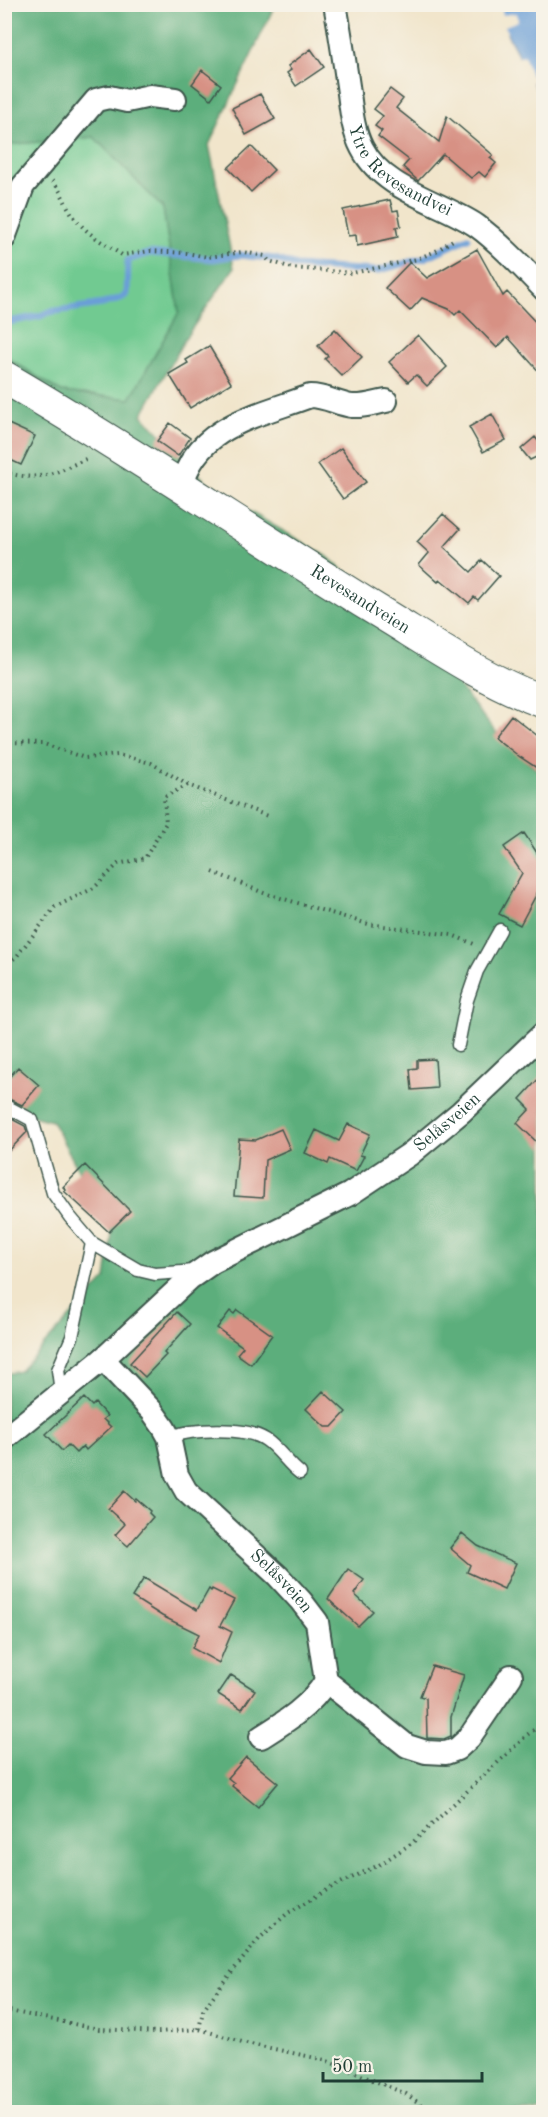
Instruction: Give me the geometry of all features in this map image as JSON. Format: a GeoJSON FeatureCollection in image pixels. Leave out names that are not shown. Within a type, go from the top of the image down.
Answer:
{"type":"FeatureCollection","features":[{"type":"Feature","properties":{"kind":"main road","name":"Revesandveien"},"geometry":{"type":"LineString","coordinates":[[4,377],[457,658],[527,696],[543,702]]}},
{"type":"Feature","properties":{"kind":"street","name":"Ytre Revesandvei"},"geometry":{"type":"LineString","coordinates":[[335,4],[353,122],[361,147],[371,162],[383,174],[472,224],[518,263],[543,290]]}},
{"type":"Feature","properties":{"kind":"street"},"geometry":{"type":"LineString","coordinates":[[4,238],[23,186],[96,100],[109,97],[127,101],[150,96],[175,99]]}},
{"type":"Feature","properties":{"kind":"street"},"geometry":{"type":"LineString","coordinates":[[182,486],[193,456],[214,435],[246,419],[310,396],[320,396],[351,406],[386,401]]}},
{"type":"Feature","properties":{"kind":"street","name":"Selåsveien"},"geometry":{"type":"LineString","coordinates":[[4,1439],[103,1359],[200,1271],[213,1262],[350,1194],[410,1154],[461,1112],[543,1033]]}},
{"type":"Feature","properties":{"kind":"street","name":"Selåsveien"},"geometry":{"type":"LineString","coordinates":[[103,1359],[152,1411],[169,1437],[177,1475],[186,1491],[278,1576],[301,1601],[316,1622],[326,1681]]}},
{"type":"Feature","properties":{"kind":"street"},"geometry":{"type":"LineString","coordinates":[[261,1737],[288,1719],[318,1694],[326,1681],[406,1746],[426,1752],[446,1754],[457,1749],[469,1738],[511,1676]]}},
{"type":"Feature","properties":{"kind":"lane"},"geometry":{"type":"LineString","coordinates":[[458,1045],[467,1000],[477,971],[500,930]]}},
{"type":"Feature","properties":{"kind":"lane"},"geometry":{"type":"LineString","coordinates":[[4,1105],[32,1120],[53,1193],[92,1243],[138,1270],[155,1274],[200,1271]]}},
{"type":"Feature","properties":{"kind":"lane"},"geometry":{"type":"LineString","coordinates":[[62,1392],[58,1370],[72,1337],[92,1243]]}},
{"type":"Feature","properties":{"kind":"lane"},"geometry":{"type":"LineString","coordinates":[[169,1437],[215,1431],[256,1435],[272,1445],[300,1473]]}},
{"type":"Feature","properties":{"kind":"path"},"geometry":{"type":"LineString","coordinates":[[39,168],[61,190],[69,210],[89,234],[122,255],[150,251],[208,257],[243,252],[265,256],[269,261],[292,268],[352,273],[417,259],[436,251],[472,224]]}},
{"type":"Feature","properties":{"kind":"path"},"geometry":{"type":"LineString","coordinates":[[4,472],[20,477],[45,477],[115,444]]}},
{"type":"Feature","properties":{"kind":"path"},"geometry":{"type":"LineString","coordinates":[[4,743],[44,744],[85,758],[117,754],[151,762],[188,785],[270,817]]}},
{"type":"Feature","properties":{"kind":"path"},"geometry":{"type":"LineString","coordinates":[[4,967],[17,956],[55,907],[94,888],[118,864],[145,858],[166,823],[164,797],[188,785]]}},
{"type":"Feature","properties":{"kind":"path"},"geometry":{"type":"LineString","coordinates":[[213,872],[264,893],[368,924],[452,935],[489,950]]}},
{"type":"Feature","properties":{"kind":"path"},"geometry":{"type":"LineString","coordinates":[[199,2029],[203,2011],[221,1985],[260,1938],[288,1913],[332,1887],[379,1865],[412,1843],[543,1722]]}},
{"type":"Feature","properties":{"kind":"path"},"geometry":{"type":"LineString","coordinates":[[4,2010],[99,2029],[159,2032],[199,2029],[242,2042],[325,2060],[406,2094],[432,2112]]}},
{"type":"Feature","properties":{"kind":"green space"},"geometry":{"type":"Polygon","coordinates":[[[5,5],[275,5],[209,145],[234,268],[186,337],[142,415],[217,493],[327,556],[423,641],[501,739],[543,775],[543,2112],[5,2112],[5,1374],[20,1371],[106,1278],[112,1233],[52,1121],[5,1109],[4,356],[61,392],[130,399],[179,312],[163,208],[94,137],[5,145],[5,5]]]}},
{"type":"Feature","properties":{"kind":"green space"},"geometry":{"type":"Polygon","coordinates":[[[94,137],[163,208],[179,312],[130,399],[61,392],[5,356],[5,145],[94,137]]]}},
{"type":"Feature","properties":{"kind":"water"},"geometry":{"type":"Polygon","coordinates":[[[496,5],[543,5],[543,102],[506,32],[496,5]]]}},
{"type":"Feature","properties":{"kind":"pier"},"geometry":{"type":"Polygon","coordinates":[[[493,4],[501,5],[503,15],[517,13],[518,21],[505,26],[507,33],[504,35],[493,4]]]}},
{"type":"Feature","properties":{"kind":"pier"},"geometry":{"type":"Polygon","coordinates":[[[524,55],[531,76],[543,72],[543,79],[530,83],[517,58],[524,55]]]}},
{"type":"Feature","properties":{"kind":"building"},"geometry":{"type":"Polygon","coordinates":[[[311,49],[324,67],[296,86],[287,73],[291,70],[288,66],[311,49]]]}},
{"type":"Feature","properties":{"kind":"building"},"geometry":{"type":"Polygon","coordinates":[[[202,70],[221,85],[211,99],[192,84],[202,70]]]}},
{"type":"Feature","properties":{"kind":"building"},"geometry":{"type":"Polygon","coordinates":[[[390,89],[403,99],[396,108],[439,142],[447,116],[493,155],[490,158],[496,163],[485,177],[479,172],[471,178],[443,154],[418,181],[403,167],[409,160],[378,136],[382,131],[375,126],[383,116],[374,109],[390,89]]]}},
{"type":"Feature","properties":{"kind":"building"},"geometry":{"type":"Polygon","coordinates":[[[260,94],[275,119],[246,135],[232,108],[260,94]]]}},
{"type":"Feature","properties":{"kind":"building"},"geometry":{"type":"Polygon","coordinates":[[[251,146],[274,170],[251,192],[228,168],[251,146]]]}},
{"type":"Feature","properties":{"kind":"building"},"geometry":{"type":"Polygon","coordinates":[[[390,200],[393,211],[398,210],[401,226],[396,227],[398,237],[357,246],[356,235],[348,236],[343,210],[390,200]]]}},
{"type":"Feature","properties":{"kind":"building"},"geometry":{"type":"Polygon","coordinates":[[[477,249],[503,296],[507,292],[543,330],[543,376],[508,337],[497,348],[460,310],[455,315],[449,309],[422,298],[410,311],[385,288],[410,262],[427,278],[477,249]]]}},
{"type":"Feature","properties":{"kind":"building"},"geometry":{"type":"Polygon","coordinates":[[[335,329],[362,357],[342,376],[325,359],[328,356],[318,346],[335,329]]]}},
{"type":"Feature","properties":{"kind":"building"},"geometry":{"type":"Polygon","coordinates":[[[418,335],[447,367],[427,386],[416,375],[408,382],[389,362],[418,335]]]}},
{"type":"Feature","properties":{"kind":"building"},"geometry":{"type":"Polygon","coordinates":[[[209,346],[231,383],[190,408],[169,374],[188,363],[186,360],[209,346]]]}},
{"type":"Feature","properties":{"kind":"building"},"geometry":{"type":"Polygon","coordinates":[[[492,414],[506,440],[483,452],[469,427],[492,414]]]}},
{"type":"Feature","properties":{"kind":"building"},"geometry":{"type":"Polygon","coordinates":[[[4,422],[35,436],[21,465],[4,457],[4,422]]]}},
{"type":"Feature","properties":{"kind":"building"},"geometry":{"type":"Polygon","coordinates":[[[170,423],[190,438],[178,456],[157,441],[170,423]]]}},
{"type":"Feature","properties":{"kind":"building"},"geometry":{"type":"Polygon","coordinates":[[[535,437],[543,447],[543,454],[530,460],[521,449],[535,437]]]}},
{"type":"Feature","properties":{"kind":"building"},"geometry":{"type":"Polygon","coordinates":[[[341,448],[366,482],[343,499],[318,464],[341,448]]]}},
{"type":"Feature","properties":{"kind":"building"},"geometry":{"type":"Polygon","coordinates":[[[443,514],[460,529],[444,547],[471,572],[482,560],[499,576],[478,600],[474,597],[469,603],[440,579],[438,582],[419,565],[429,553],[417,542],[443,514]]]}},
{"type":"Feature","properties":{"kind":"building"},"geometry":{"type":"Polygon","coordinates":[[[511,715],[543,740],[543,772],[494,737],[511,715]]]}},
{"type":"Feature","properties":{"kind":"building"},"geometry":{"type":"Polygon","coordinates":[[[524,833],[543,862],[543,882],[520,925],[499,914],[522,873],[504,847],[524,833]]]}},
{"type":"Feature","properties":{"kind":"building"},"geometry":{"type":"Polygon","coordinates":[[[435,1059],[437,1088],[412,1090],[410,1069],[417,1068],[417,1060],[435,1059]]]}},
{"type":"Feature","properties":{"kind":"building"},"geometry":{"type":"Polygon","coordinates":[[[18,1067],[39,1085],[22,1105],[4,1097],[4,1083],[18,1067]]]}},
{"type":"Feature","properties":{"kind":"building"},"geometry":{"type":"Polygon","coordinates":[[[543,1074],[543,1148],[517,1123],[530,1109],[520,1099],[543,1074]]]}},
{"type":"Feature","properties":{"kind":"building"},"geometry":{"type":"Polygon","coordinates":[[[4,1115],[25,1126],[27,1132],[4,1156],[4,1115]]]}},
{"type":"Feature","properties":{"kind":"building"},"geometry":{"type":"Polygon","coordinates":[[[348,1124],[370,1134],[360,1155],[364,1156],[356,1171],[330,1159],[328,1164],[305,1153],[316,1130],[339,1141],[348,1124]]]}},
{"type":"Feature","properties":{"kind":"building"},"geometry":{"type":"Polygon","coordinates":[[[281,1129],[290,1149],[265,1160],[263,1198],[234,1196],[239,1139],[256,1140],[281,1129]]]}},
{"type":"Feature","properties":{"kind":"building"},"geometry":{"type":"Polygon","coordinates":[[[85,1165],[130,1211],[109,1232],[64,1191],[66,1190],[63,1187],[85,1165]]]}},
{"type":"Feature","properties":{"kind":"building"},"geometry":{"type":"Polygon","coordinates":[[[237,1310],[272,1335],[251,1364],[237,1354],[243,1347],[217,1328],[230,1311],[234,1314],[237,1310]]]}},
{"type":"Feature","properties":{"kind":"building"},"geometry":{"type":"Polygon","coordinates":[[[177,1312],[190,1324],[145,1377],[130,1363],[177,1312]]]}},
{"type":"Feature","properties":{"kind":"building"},"geometry":{"type":"Polygon","coordinates":[[[323,1391],[346,1412],[332,1427],[325,1427],[306,1409],[323,1391]]]}},
{"type":"Feature","properties":{"kind":"building"},"geometry":{"type":"Polygon","coordinates":[[[84,1398],[92,1406],[95,1403],[107,1416],[103,1419],[111,1427],[86,1450],[83,1446],[76,1453],[68,1445],[62,1451],[46,1434],[84,1398]]]}},
{"type":"Feature","properties":{"kind":"building"},"geometry":{"type":"Polygon","coordinates":[[[124,1491],[150,1511],[153,1517],[128,1546],[115,1535],[125,1524],[108,1509],[124,1491]]]}},
{"type":"Feature","properties":{"kind":"building"},"geometry":{"type":"Polygon","coordinates":[[[462,1533],[478,1546],[516,1563],[504,1589],[467,1572],[470,1565],[450,1548],[462,1533]]]}},
{"type":"Feature","properties":{"kind":"building"},"geometry":{"type":"Polygon","coordinates":[[[348,1569],[364,1580],[354,1594],[373,1611],[358,1626],[328,1599],[348,1569]]]}},
{"type":"Feature","properties":{"kind":"building"},"geometry":{"type":"Polygon","coordinates":[[[144,1578],[197,1610],[209,1589],[234,1600],[220,1626],[232,1632],[219,1663],[192,1648],[199,1634],[162,1616],[132,1597],[144,1578]]]}},
{"type":"Feature","properties":{"kind":"building"},"geometry":{"type":"Polygon","coordinates":[[[432,1666],[464,1675],[451,1717],[451,1736],[444,1739],[427,1738],[426,1698],[420,1696],[432,1666]]]}},
{"type":"Feature","properties":{"kind":"building"},"geometry":{"type":"Polygon","coordinates":[[[231,1675],[255,1690],[242,1709],[218,1694],[231,1675]]]}},
{"type":"Feature","properties":{"kind":"building"},"geometry":{"type":"Polygon","coordinates":[[[246,1757],[278,1783],[258,1807],[232,1786],[234,1783],[228,1778],[246,1757]]]}},
{"type":"Feature","properties":{"kind":"waterway"},"geometry":{"type":"LineString","coordinates":[[4,323],[49,312],[103,304],[121,298],[127,294],[128,260],[150,253],[213,259],[240,255],[275,259],[296,266],[377,271],[424,258],[468,238]]}}]}
